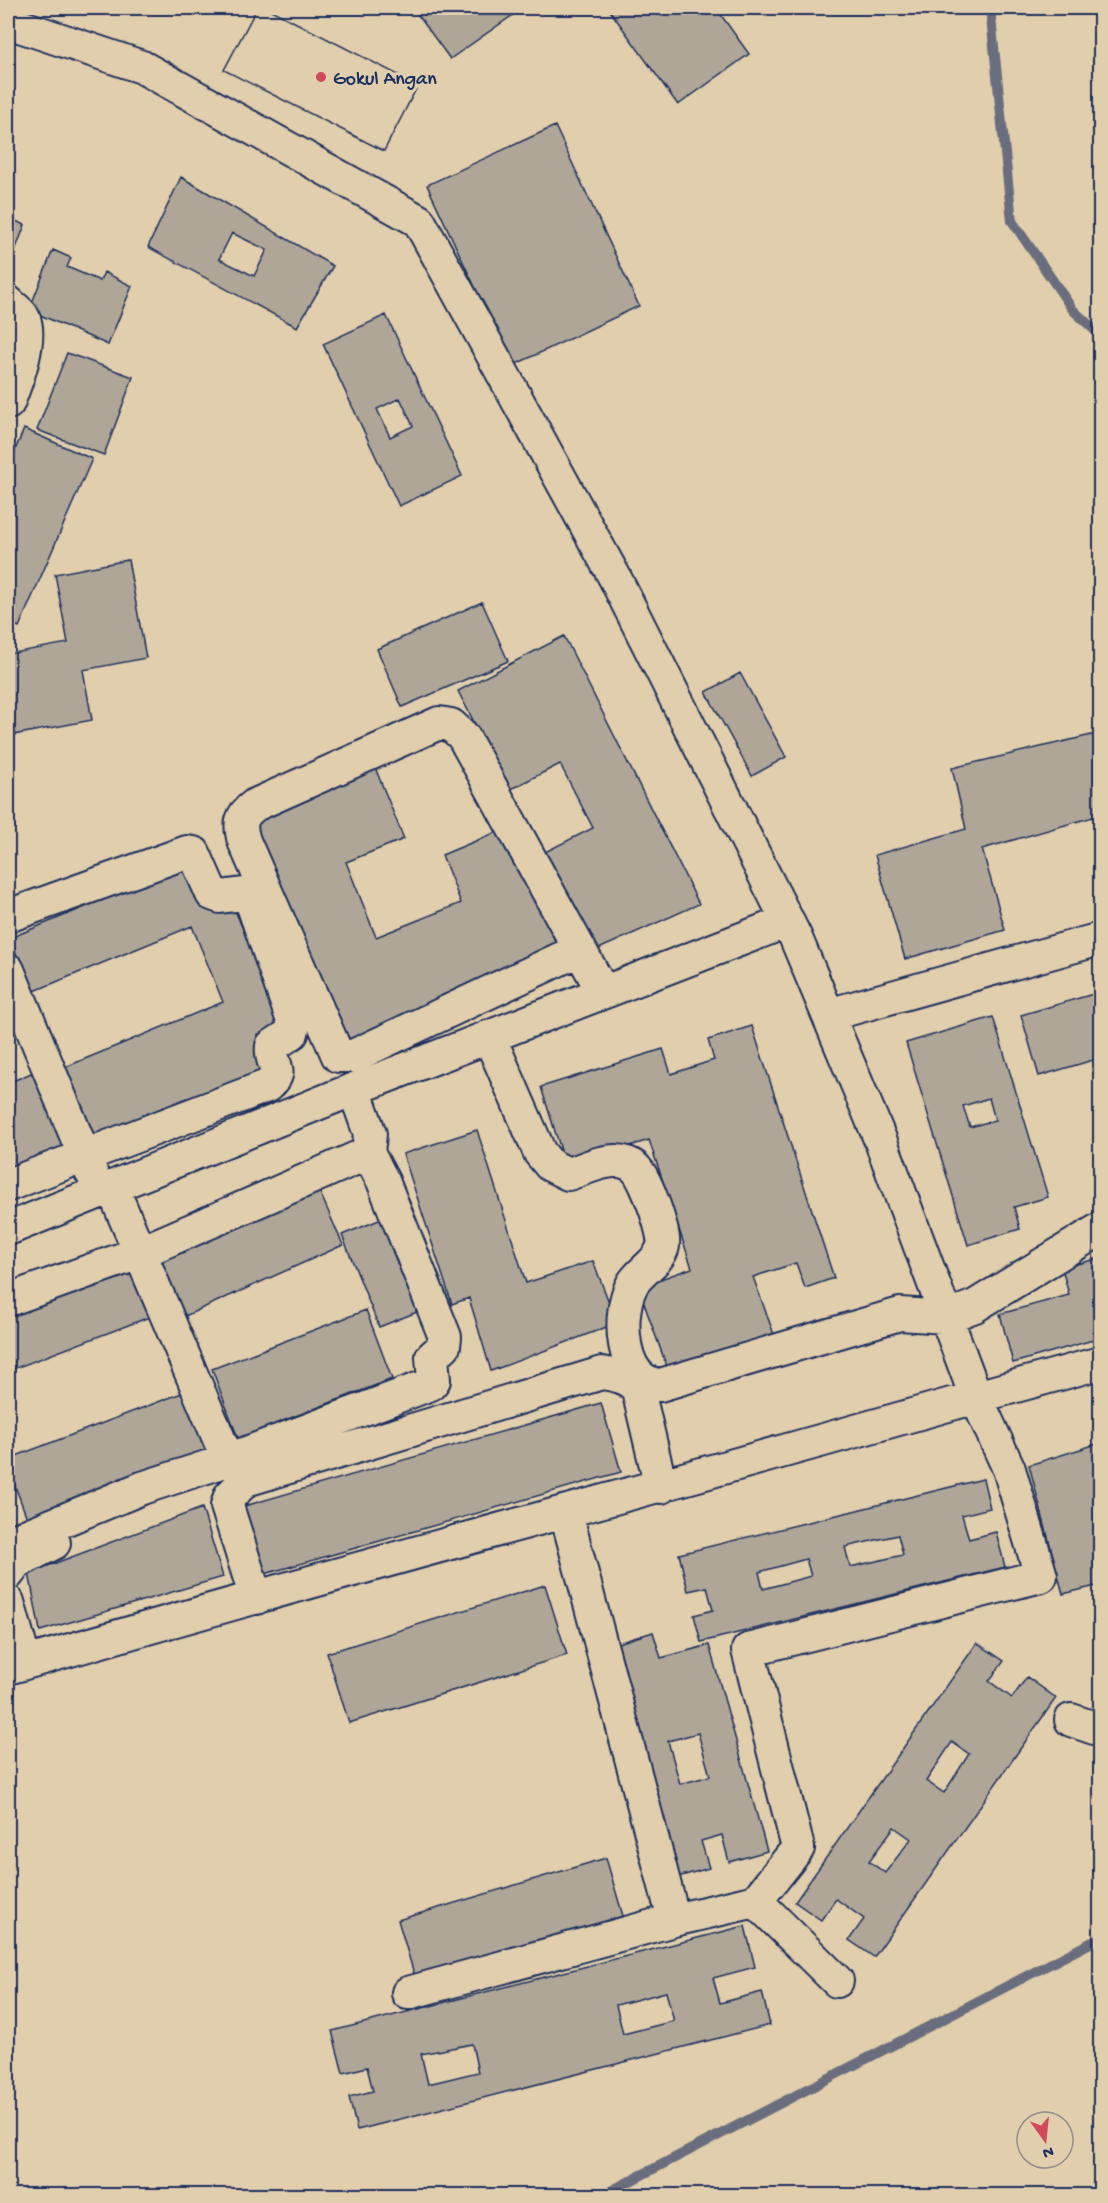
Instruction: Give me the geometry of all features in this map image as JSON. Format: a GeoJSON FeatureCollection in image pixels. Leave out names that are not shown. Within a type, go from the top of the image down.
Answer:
{"type":"FeatureCollection","features":[{"type":"Feature","properties":{"kind":"street"},"geometry":{"type":"LineString","coordinates":[[8,22],[142,67],[419,221],[614,576],[788,921],[880,1139],[976,1397],[1009,1469],[1041,1576],[748,1650],[798,1848],[756,1901],[674,1920],[408,1993]]}},
{"type":"Feature","properties":{"kind":"street"},"geometry":{"type":"LineString","coordinates":[[8,302],[22,316],[26,332],[20,372],[8,403]]}},
{"type":"Feature","properties":{"kind":"street"},"geometry":{"type":"LineString","coordinates":[[579,950],[353,1056],[338,1056],[244,841],[240,827],[243,814],[255,805],[439,723],[451,725],[463,736],[603,992]]}},
{"type":"Feature","properties":{"kind":"street"},"geometry":{"type":"LineString","coordinates":[[8,916],[187,852],[194,853],[212,894],[220,897],[243,894],[251,900],[294,1024],[292,1033],[272,1046],[271,1054],[278,1070],[275,1080],[267,1086],[83,1154],[8,1185]]}},
{"type":"Feature","properties":{"kind":"street"},"geometry":{"type":"LineString","coordinates":[[8,1228],[354,1089],[788,921]]}},
{"type":"Feature","properties":{"kind":"street"},"geometry":{"type":"LineString","coordinates":[[828,1015],[1101,939]]}},
{"type":"Feature","properties":{"kind":"street"},"geometry":{"type":"LineString","coordinates":[[8,970],[83,1154],[106,1190],[139,1253],[228,1460]]}},
{"type":"Feature","properties":{"kind":"street"},"geometry":{"type":"LineString","coordinates":[[489,1036],[540,1153],[550,1165],[568,1174],[615,1160],[627,1163],[637,1170],[663,1227],[663,1245],[658,1256],[631,1286],[623,1329],[624,1345],[636,1372],[644,1380],[660,1385],[900,1314],[946,1317],[975,1306],[1101,1229]]}},
{"type":"Feature","properties":{"kind":"street"},"geometry":{"type":"LineString","coordinates":[[8,1543],[142,1488],[228,1460],[431,1384],[434,1380],[430,1362],[435,1353],[444,1346],[445,1337],[383,1181],[368,1153],[370,1134],[354,1089]]}},
{"type":"Feature","properties":{"kind":"street"},"geometry":{"type":"LineString","coordinates":[[8,1300],[139,1253],[368,1153]]}},
{"type":"Feature","properties":{"kind":"street"},"geometry":{"type":"LineString","coordinates":[[8,1602],[16,1665],[309,1581],[566,1513],[1101,1363]]}},
{"type":"Feature","properties":{"kind":"street"},"geometry":{"type":"LineString","coordinates":[[249,1600],[228,1506],[230,1496],[246,1480],[602,1373],[617,1375],[638,1390],[661,1486]]}},
{"type":"Feature","properties":{"kind":"street"},"geometry":{"type":"LineString","coordinates":[[8,1574],[16,1562],[54,1543],[177,1494],[207,1489],[214,1498],[249,1600]]}},
{"type":"Feature","properties":{"kind":"street"},"geometry":{"type":"LineString","coordinates":[[566,1513],[674,1920]]}},
{"type":"Feature","properties":{"kind":"street"},"geometry":{"type":"LineString","coordinates":[[1071,1720],[1101,1730]]}},
{"type":"Feature","properties":{"kind":"street"},"geometry":{"type":"LineString","coordinates":[[756,1901],[837,1981]]}},
{"type":"Feature","properties":{"kind":"building","name":"Gokul Angan"},"geometry":{"type":"Polygon","coordinates":[[[257,8],[267,8],[418,85],[384,151],[224,70],[257,8]]]}},
{"type":"Feature","properties":{"kind":"building","name":"Gokul Angan"},"geometry":{"type":"Polygon","coordinates":[[[257,8],[267,8],[418,85],[384,151],[224,70],[257,8]]]}},
{"type":"Feature","properties":{"kind":"building"},"geometry":{"type":"Polygon","coordinates":[[[413,8],[523,8],[450,59],[413,8]]]}},
{"type":"Feature","properties":{"kind":"building"},"geometry":{"type":"Polygon","coordinates":[[[608,8],[716,8],[749,54],[678,105],[608,8]]]}},
{"type":"Feature","properties":{"kind":"building"},"geometry":{"type":"Polygon","coordinates":[[[555,126],[639,306],[512,366],[427,185],[555,126]]]}},
{"type":"Feature","properties":{"kind":"building"},"geometry":{"type":"Polygon","coordinates":[[[181,177],[333,266],[297,327],[148,247],[181,177]],[[232,233],[219,259],[254,276],[267,250],[232,233]]]}},
{"type":"Feature","properties":{"kind":"building"},"geometry":{"type":"Polygon","coordinates":[[[8,218],[25,225],[8,269],[8,218]]]}},
{"type":"Feature","properties":{"kind":"building"},"geometry":{"type":"Polygon","coordinates":[[[53,250],[71,258],[67,267],[100,281],[104,272],[132,286],[108,345],[29,310],[53,250]]]}},
{"type":"Feature","properties":{"kind":"building"},"geometry":{"type":"Polygon","coordinates":[[[386,315],[462,476],[399,506],[323,344],[386,315]],[[400,398],[377,409],[390,437],[413,426],[400,398]]]}},
{"type":"Feature","properties":{"kind":"building"},"geometry":{"type":"Polygon","coordinates":[[[67,353],[133,377],[104,455],[37,430],[67,353]]]}},
{"type":"Feature","properties":{"kind":"building"},"geometry":{"type":"Polygon","coordinates":[[[24,429],[92,459],[19,627],[8,622],[8,467],[24,429]]]}},
{"type":"Feature","properties":{"kind":"building"},"geometry":{"type":"Polygon","coordinates":[[[128,560],[146,658],[83,670],[92,720],[8,736],[8,654],[68,643],[55,574],[128,560]]]}},
{"type":"Feature","properties":{"kind":"building"},"geometry":{"type":"Polygon","coordinates":[[[482,602],[508,661],[402,707],[377,649],[482,602]]]}},
{"type":"Feature","properties":{"kind":"building"},"geometry":{"type":"Polygon","coordinates":[[[564,636],[699,904],[592,952],[541,854],[593,828],[560,764],[509,790],[458,691],[564,636]]]}},
{"type":"Feature","properties":{"kind":"building"},"geometry":{"type":"Polygon","coordinates":[[[740,673],[786,757],[752,776],[706,692],[740,673]]]}},
{"type":"Feature","properties":{"kind":"building"},"geometry":{"type":"Polygon","coordinates":[[[1100,733],[1100,815],[982,849],[1005,930],[905,959],[875,855],[966,829],[952,768],[1100,733]]]}},
{"type":"Feature","properties":{"kind":"building"},"geometry":{"type":"Polygon","coordinates":[[[374,765],[404,839],[346,862],[376,937],[461,903],[442,855],[509,827],[561,956],[343,1045],[250,816],[374,765]]]}},
{"type":"Feature","properties":{"kind":"building"},"geometry":{"type":"Polygon","coordinates":[[[187,865],[206,910],[234,908],[283,1023],[257,1035],[271,1072],[94,1144],[63,1068],[223,1002],[192,926],[32,992],[10,938],[187,865]]]}},
{"type":"Feature","properties":{"kind":"building"},"geometry":{"type":"Polygon","coordinates":[[[1100,992],[1100,1058],[1039,1076],[1021,1015],[1100,992]]]}},
{"type":"Feature","properties":{"kind":"building"},"geometry":{"type":"Polygon","coordinates":[[[993,1017],[1048,1197],[1014,1207],[1020,1229],[968,1245],[906,1043],[993,1017]],[[989,1098],[963,1106],[970,1127],[995,1120],[989,1098]]]}},
{"type":"Feature","properties":{"kind":"building"},"geometry":{"type":"Polygon","coordinates":[[[752,1026],[834,1278],[805,1288],[796,1263],[753,1277],[776,1340],[671,1378],[638,1287],[692,1268],[649,1140],[566,1166],[541,1087],[663,1049],[671,1074],[714,1060],[708,1040],[752,1026]]]}},
{"type":"Feature","properties":{"kind":"building"},"geometry":{"type":"Polygon","coordinates":[[[36,1071],[69,1152],[8,1177],[8,1083],[36,1071]]]}},
{"type":"Feature","properties":{"kind":"building"},"geometry":{"type":"Polygon","coordinates":[[[477,1130],[526,1283],[593,1261],[617,1323],[491,1371],[469,1298],[452,1304],[403,1154],[477,1130]]]}},
{"type":"Feature","properties":{"kind":"building"},"geometry":{"type":"Polygon","coordinates":[[[318,1188],[343,1245],[176,1320],[150,1258],[318,1188]]]}},
{"type":"Feature","properties":{"kind":"building"},"geometry":{"type":"Polygon","coordinates":[[[389,1216],[427,1308],[379,1327],[342,1235],[389,1216]]]}},
{"type":"Feature","properties":{"kind":"building"},"geometry":{"type":"Polygon","coordinates":[[[1100,1258],[1100,1338],[1013,1363],[1000,1314],[1069,1295],[1062,1268],[1100,1258]]]}},
{"type":"Feature","properties":{"kind":"building"},"geometry":{"type":"Polygon","coordinates":[[[132,1261],[152,1316],[8,1371],[8,1308],[132,1261]]]}},
{"type":"Feature","properties":{"kind":"building"},"geometry":{"type":"Polygon","coordinates":[[[366,1310],[392,1379],[238,1438],[212,1369],[366,1310]]]}},
{"type":"Feature","properties":{"kind":"building"},"geometry":{"type":"Polygon","coordinates":[[[187,1391],[209,1449],[27,1518],[8,1467],[8,1459],[187,1391]]]}},
{"type":"Feature","properties":{"kind":"building"},"geometry":{"type":"Polygon","coordinates":[[[601,1403],[621,1472],[261,1575],[241,1507],[601,1403]]]}},
{"type":"Feature","properties":{"kind":"building"},"geometry":{"type":"Polygon","coordinates":[[[1100,1443],[1100,1585],[1063,1594],[1029,1465],[1100,1443]]]}},
{"type":"Feature","properties":{"kind":"building"},"geometry":{"type":"Polygon","coordinates":[[[983,1479],[990,1508],[962,1515],[969,1539],[996,1532],[1005,1567],[701,1642],[694,1615],[713,1610],[707,1587],[688,1591],[679,1554],[983,1479]],[[898,1535],[845,1547],[850,1567],[903,1555],[898,1535]],[[806,1559],[759,1572],[763,1589],[811,1576],[806,1559]]]}},
{"type":"Feature","properties":{"kind":"building"},"geometry":{"type":"Polygon","coordinates":[[[202,1508],[223,1577],[40,1631],[29,1573],[202,1508]]]}},
{"type":"Feature","properties":{"kind":"building"},"geometry":{"type":"Polygon","coordinates":[[[545,1585],[567,1655],[349,1723],[327,1653],[545,1585]]]}},
{"type":"Feature","properties":{"kind":"building"},"geometry":{"type":"Polygon","coordinates":[[[653,1632],[661,1658],[709,1645],[767,1851],[729,1862],[722,1835],[701,1841],[709,1868],[678,1877],[618,1643],[653,1632]],[[698,1733],[668,1741],[680,1784],[710,1776],[698,1733]]]}},
{"type":"Feature","properties":{"kind":"building"},"geometry":{"type":"Polygon","coordinates":[[[977,1643],[1004,1661],[989,1681],[1012,1698],[1027,1677],[1056,1698],[874,1957],[849,1940],[864,1919],[836,1899],[821,1920],[795,1902],[977,1643]],[[952,1742],[926,1781],[944,1793],[969,1754],[952,1742]],[[894,1827],[869,1861],[885,1873],[911,1839],[894,1827]]]}},
{"type":"Feature","properties":{"kind":"building"},"geometry":{"type":"Polygon","coordinates":[[[606,1858],[623,1916],[415,1977],[398,1920],[606,1858]]]}},
{"type":"Feature","properties":{"kind":"building"},"geometry":{"type":"Polygon","coordinates":[[[745,1926],[755,1967],[713,1978],[720,2003],[762,1992],[770,2025],[357,2130],[349,2097],[373,2091],[367,2067],[343,2073],[332,2031],[745,1926]],[[666,1992],[616,2005],[623,2034],[674,2021],[666,1992]],[[472,2044],[421,2054],[428,2084],[478,2072],[472,2044]]]}},
{"type":"Feature","properties":{"kind":"waterway"},"geometry":{"type":"LineString","coordinates":[[990,8],[1012,221],[1073,310],[1100,335]]}},
{"type":"Feature","properties":{"kind":"waterway"},"geometry":{"type":"LineString","coordinates":[[601,2196],[1100,1938]]}},
{"type":"Feature","properties":{"kind":"place","name":"Gokul Angan"},"geometry":{"type":"Point","coordinates":[321,77]}}]}
